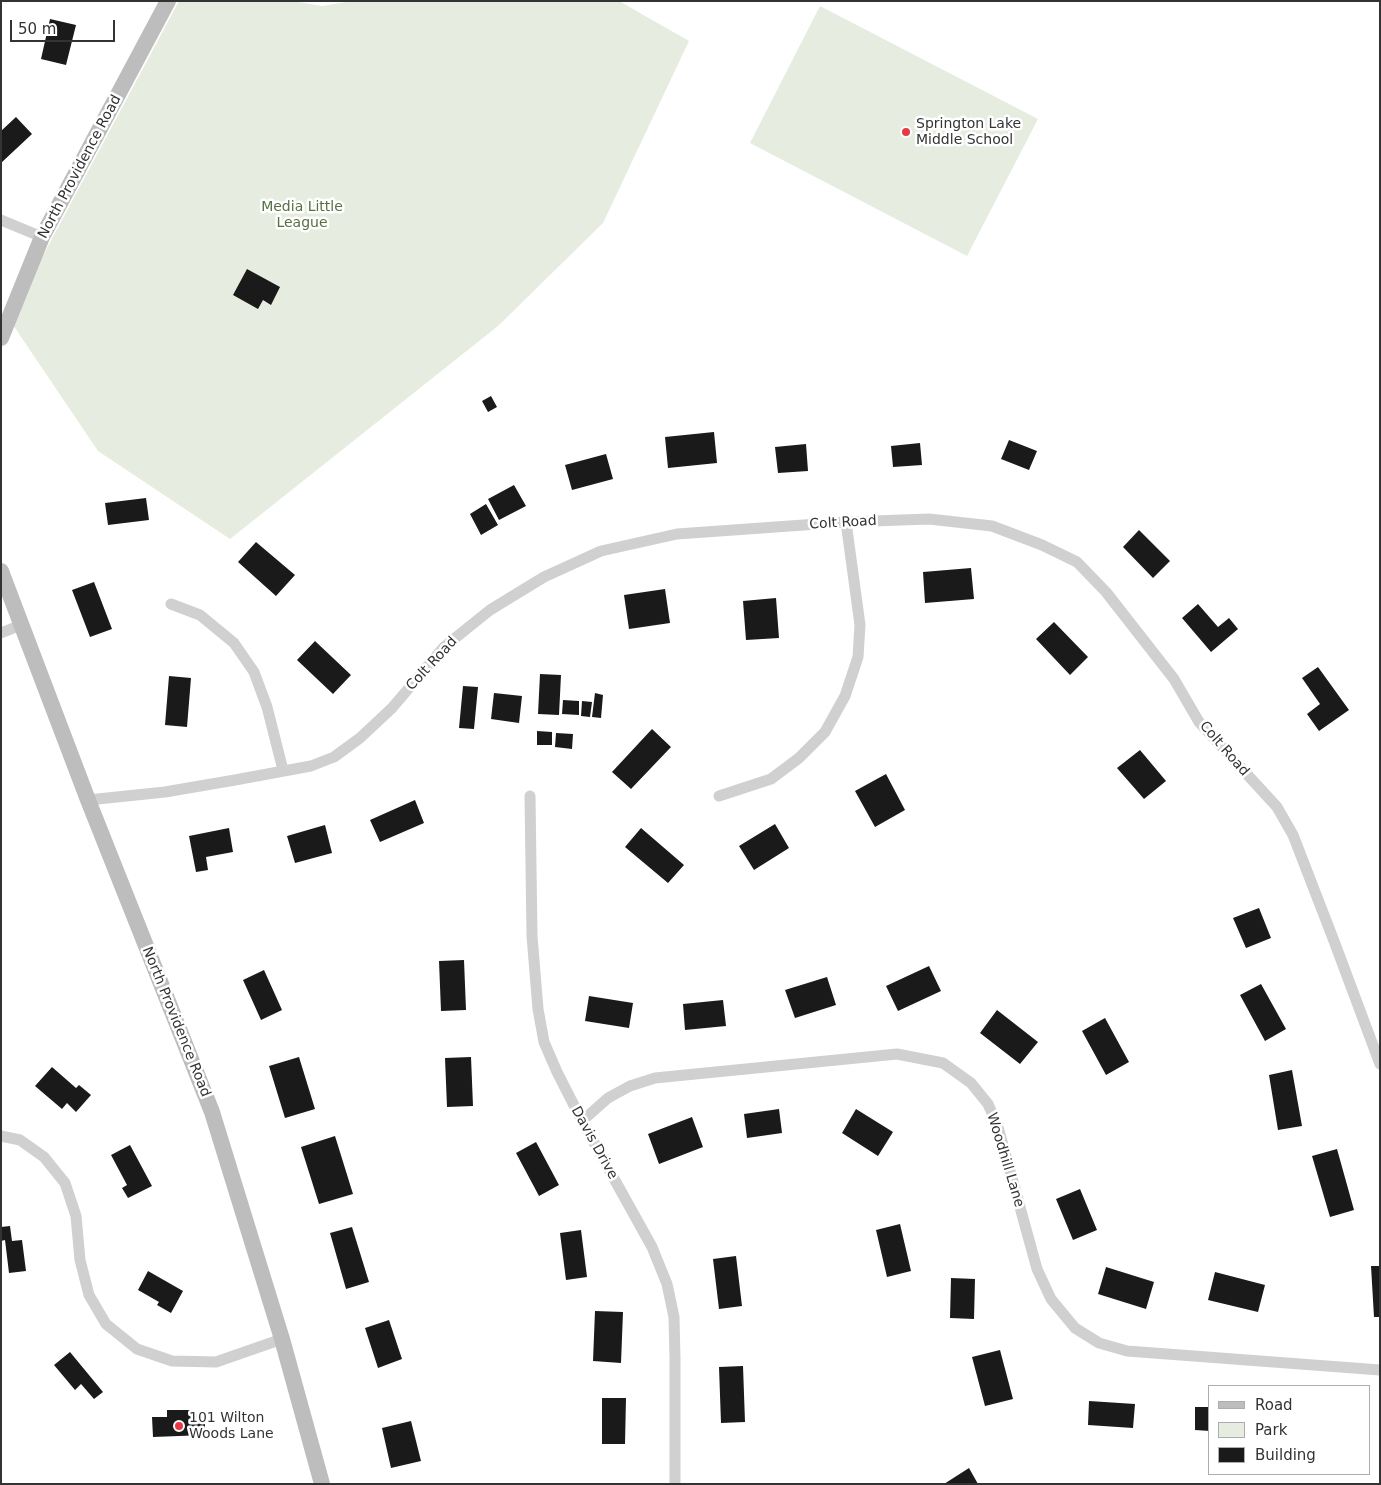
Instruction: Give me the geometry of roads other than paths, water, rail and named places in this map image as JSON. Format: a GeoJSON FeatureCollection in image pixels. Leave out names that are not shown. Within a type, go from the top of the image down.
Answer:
{"type":"FeatureCollection","features":[{"type":"Feature","properties":{"kind":"main road","name":"North Providence Road"},"geometry":{"type":"LineString","coordinates":[[1,338],[42,237],[168,1]]}},
{"type":"Feature","properties":{"kind":"main road","name":"North Providence Road"},"geometry":{"type":"LineString","coordinates":[[1,571],[88,800],[212,1112],[282,1339],[322,1484]]}},
{"type":"Feature","properties":{"kind":"street"},"geometry":{"type":"LineString","coordinates":[[1,220],[42,237]]}},
{"type":"Feature","properties":{"kind":"street","name":"Colt Road"},"geometry":{"type":"LineString","coordinates":[[88,800],[166,792],[311,766],[334,757],[360,738],[392,708],[444,648],[490,610],[544,577],[601,551],[677,534],[846,522],[929,519],[992,526],[1042,545],[1077,562],[1106,592],[1174,679],[1199,722],[1277,807],[1293,835],[1380,1064]]}},
{"type":"Feature","properties":{"kind":"street"},"geometry":{"type":"LineString","coordinates":[[719,796],[771,780],[799,758],[825,732],[845,696],[858,656],[860,625],[846,522]]}},
{"type":"Feature","properties":{"kind":"street"},"geometry":{"type":"LineString","coordinates":[[172,604],[200,615],[234,643],[254,672],[266,706],[283,770]]}},
{"type":"Feature","properties":{"kind":"street"},"geometry":{"type":"LineString","coordinates":[[1,633],[21,624]]}},
{"type":"Feature","properties":{"kind":"street","name":"Davis Drive"},"geometry":{"type":"LineString","coordinates":[[530,796],[532,936],[538,1009],[544,1042],[556,1072],[652,1247],[667,1284],[674,1317],[675,1484]]}},
{"type":"Feature","properties":{"kind":"street","name":"Woodhill Lane"},"geometry":{"type":"LineString","coordinates":[[582,1121],[608,1098],[630,1086],[656,1078],[897,1054],[943,1064],[971,1083],[988,1104],[998,1127],[1037,1270],[1051,1299],[1075,1328],[1099,1342],[1127,1351],[1380,1370]]}},
{"type":"Feature","properties":{"kind":"street"},"geometry":{"type":"LineString","coordinates":[[1,1136],[20,1140],[44,1157],[65,1183],[76,1216],[80,1260],[89,1295],[106,1324],[137,1350],[172,1361],[216,1362],[282,1339]]}},
{"type":"Feature","properties":{"kind":"place","name":"Springton Lake Middle School"},"geometry":{"type":"Point","coordinates":[906,132]}},
{"type":"Feature","properties":{"kind":"place","name":"101 Wilton Woods Lane"},"geometry":{"type":"Point","coordinates":[179,1426]}},
{"type":"Feature","properties":{"kind":"park label","name":"Media Little League"},"geometry":{"type":"Point","coordinates":[302,216]}}]}
